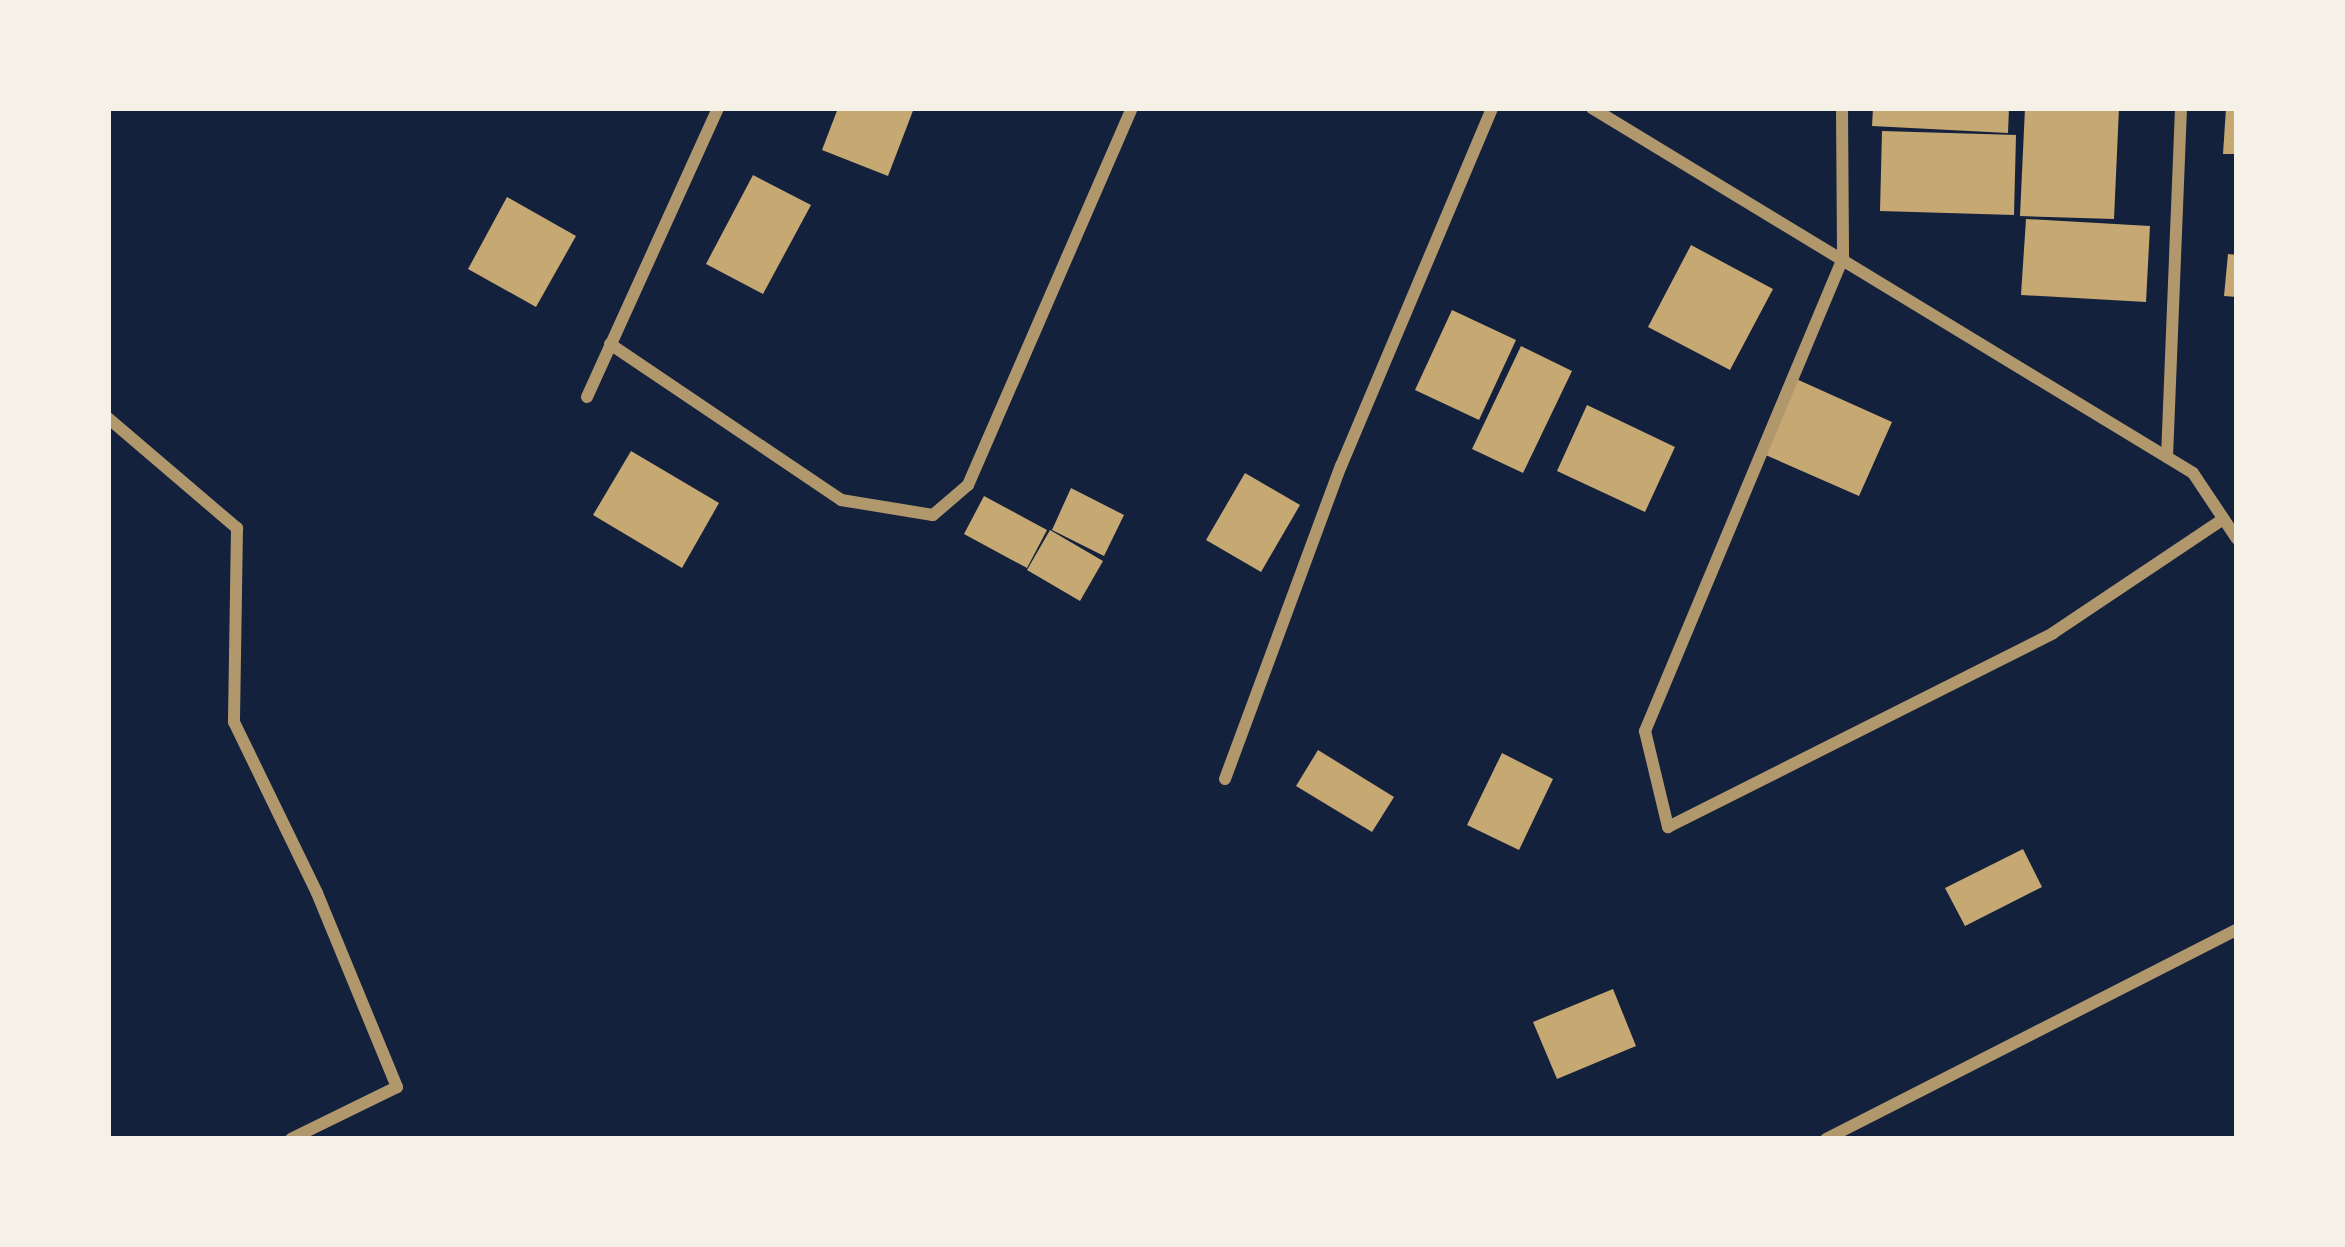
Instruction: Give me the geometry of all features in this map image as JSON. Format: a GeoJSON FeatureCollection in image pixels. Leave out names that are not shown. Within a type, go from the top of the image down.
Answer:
{"type":"FeatureCollection","features":[{"type":"Feature","properties":{"kind":"street"},"geometry":{"type":"LineString","coordinates":[[587,397],[718,108]]}},
{"type":"Feature","properties":{"kind":"street"},"geometry":{"type":"LineString","coordinates":[[610,344],[841,500],[933,515],[968,485],[1132,108]]}},
{"type":"Feature","properties":{"kind":"street"},"geometry":{"type":"LineString","coordinates":[[1226,779],[1341,466],[1492,108]]}},
{"type":"Feature","properties":{"kind":"street"},"geometry":{"type":"LineString","coordinates":[[1592,108],[2193,472],[2237,539]]}},
{"type":"Feature","properties":{"kind":"street"},"geometry":{"type":"LineString","coordinates":[[1842,108],[1843,258],[1645,731],[1668,827],[2053,633],[2223,519]]}},
{"type":"Feature","properties":{"kind":"street"},"geometry":{"type":"LineString","coordinates":[[2167,457],[2181,108]]}},
{"type":"Feature","properties":{"kind":"street"},"geometry":{"type":"LineString","coordinates":[[108,418],[237,528],[234,722],[317,893],[397,1088],[291,1139]]}},
{"type":"Feature","properties":{"kind":"street"},"geometry":{"type":"LineString","coordinates":[[1826,1139],[2237,930]]}},
{"type":"Feature","properties":{"kind":"building"},"geometry":{"type":"Polygon","coordinates":[[[838,108],[914,108],[888,176],[822,150],[838,108]]]}},
{"type":"Feature","properties":{"kind":"building"},"geometry":{"type":"Polygon","coordinates":[[[1873,108],[2009,108],[2008,133],[1872,126],[1873,108]]]}},
{"type":"Feature","properties":{"kind":"building"},"geometry":{"type":"Polygon","coordinates":[[[2025,108],[2119,108],[2114,219],[2020,216],[2025,108]]]}},
{"type":"Feature","properties":{"kind":"building"},"geometry":{"type":"Polygon","coordinates":[[[2226,108],[2237,108],[2237,154],[2223,154],[2226,108]]]}},
{"type":"Feature","properties":{"kind":"building"},"geometry":{"type":"Polygon","coordinates":[[[1882,131],[2016,135],[2014,215],[1880,211],[1882,131]]]}},
{"type":"Feature","properties":{"kind":"building"},"geometry":{"type":"Polygon","coordinates":[[[753,175],[811,205],[763,294],[706,264],[753,175]]]}},
{"type":"Feature","properties":{"kind":"building"},"geometry":{"type":"Polygon","coordinates":[[[507,197],[576,236],[536,307],[468,269],[507,197]]]}},
{"type":"Feature","properties":{"kind":"building"},"geometry":{"type":"Polygon","coordinates":[[[2026,219],[2150,226],[2146,302],[2021,295],[2026,219]]]}},
{"type":"Feature","properties":{"kind":"building"},"geometry":{"type":"Polygon","coordinates":[[[1691,245],[1773,289],[1730,370],[1648,327],[1691,245]]]}},
{"type":"Feature","properties":{"kind":"building"},"geometry":{"type":"Polygon","coordinates":[[[2228,254],[2237,255],[2237,297],[2224,296],[2228,254]]]}},
{"type":"Feature","properties":{"kind":"building"},"geometry":{"type":"Polygon","coordinates":[[[1452,310],[1516,340],[1479,420],[1415,390],[1452,310]]]}},
{"type":"Feature","properties":{"kind":"building"},"geometry":{"type":"Polygon","coordinates":[[[1521,346],[1572,371],[1523,473],[1472,449],[1521,346]]]}},
{"type":"Feature","properties":{"kind":"building"},"geometry":{"type":"Polygon","coordinates":[[[1794,378],[1892,422],[1859,496],[1761,453],[1794,378]]]}},
{"type":"Feature","properties":{"kind":"building"},"geometry":{"type":"Polygon","coordinates":[[[1587,405],[1675,447],[1645,512],[1557,471],[1587,405]]]}},
{"type":"Feature","properties":{"kind":"building"},"geometry":{"type":"Polygon","coordinates":[[[631,451],[719,503],[682,568],[593,515],[631,451]]]}},
{"type":"Feature","properties":{"kind":"building"},"geometry":{"type":"Polygon","coordinates":[[[1245,473],[1300,505],[1261,572],[1206,540],[1245,473]]]}},
{"type":"Feature","properties":{"kind":"building"},"geometry":{"type":"Polygon","coordinates":[[[1071,488],[1124,515],[1104,556],[1052,530],[1071,488]]]}},
{"type":"Feature","properties":{"kind":"building"},"geometry":{"type":"Polygon","coordinates":[[[984,496],[1047,530],[1027,568],[964,534],[984,496]]]}},
{"type":"Feature","properties":{"kind":"building"},"geometry":{"type":"Polygon","coordinates":[[[1050,530],[1103,561],[1080,601],[1027,570],[1050,530]]]}},
{"type":"Feature","properties":{"kind":"building"},"geometry":{"type":"Polygon","coordinates":[[[1318,750],[1394,797],[1372,832],[1296,786],[1318,750]]]}},
{"type":"Feature","properties":{"kind":"building"},"geometry":{"type":"Polygon","coordinates":[[[1502,753],[1553,779],[1519,850],[1467,825],[1502,753]]]}},
{"type":"Feature","properties":{"kind":"building"},"geometry":{"type":"Polygon","coordinates":[[[2023,849],[2042,887],[1965,926],[1945,888],[2023,849]]]}},
{"type":"Feature","properties":{"kind":"building"},"geometry":{"type":"Polygon","coordinates":[[[1613,989],[1636,1046],[1557,1079],[1533,1022],[1613,989]]]}}]}
